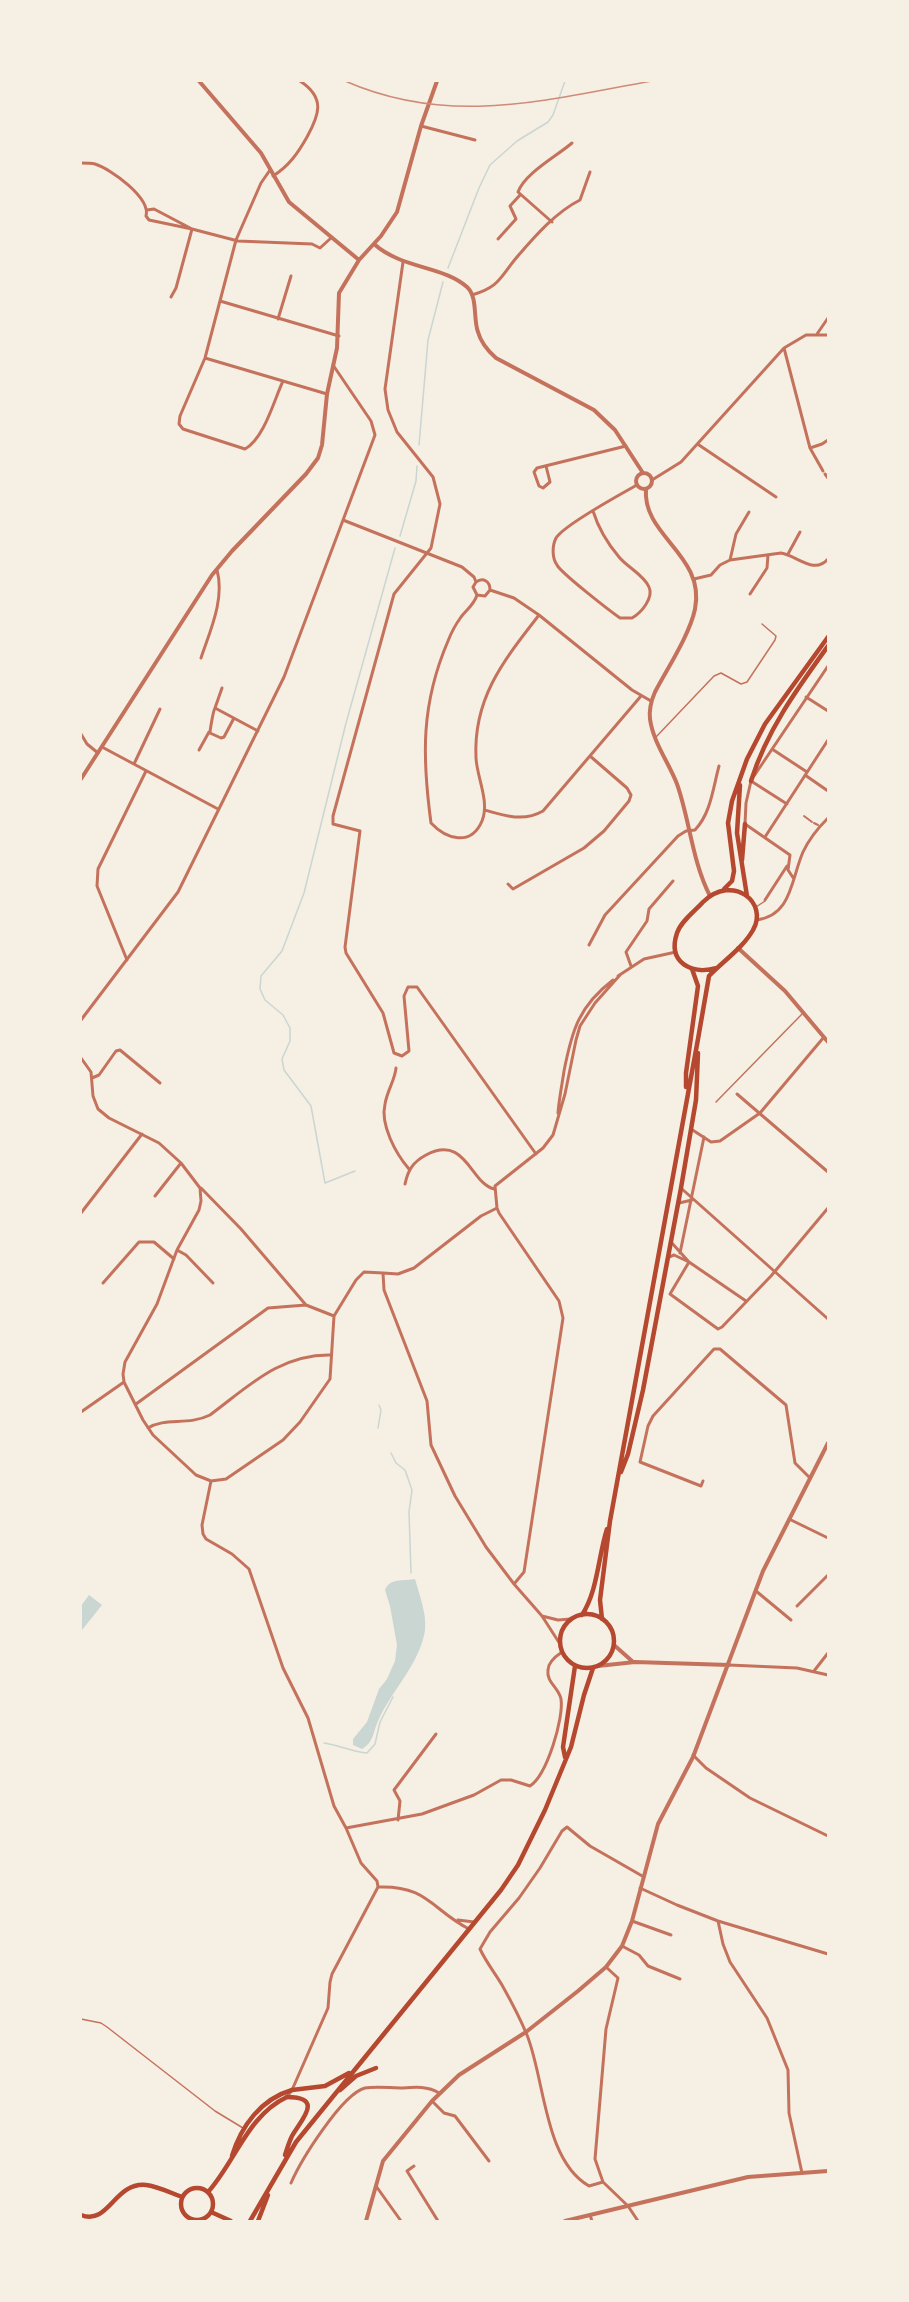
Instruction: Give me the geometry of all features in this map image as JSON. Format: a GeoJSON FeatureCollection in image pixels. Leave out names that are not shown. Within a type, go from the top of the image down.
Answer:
{"type":"FeatureCollection","features":[{"type":"Feature","properties":{"kind":"main road"},"geometry":{"type":"LineString","coordinates":[[717,968],[704,971],[686,966],[676,952],[677,933],[682,924],[710,896],[724,889],[732,880],[734,872],[729,823],[732,801],[747,759],[765,724],[828,636]]}},
{"type":"Feature","properties":{"kind":"main road"},"geometry":{"type":"LineString","coordinates":[[751,781],[757,761],[774,724],[828,646]]}},
{"type":"Feature","properties":{"kind":"main road"},"geometry":{"type":"LineString","coordinates":[[602,1619],[600,1600],[610,1521],[706,985],[709,976],[753,930],[756,920],[755,907],[747,896],[741,869],[737,833],[741,779]]}},
{"type":"Feature","properties":{"kind":"main road"},"geometry":{"type":"LineString","coordinates":[[741,869],[745,824]]}},
{"type":"Feature","properties":{"kind":"main road"},"geometry":{"type":"LineString","coordinates":[[724,889],[735,889],[747,896]]}},
{"type":"Feature","properties":{"kind":"main road"},"geometry":{"type":"LineString","coordinates":[[687,1095],[686,1073],[698,986],[692,969]]}},
{"type":"Feature","properties":{"kind":"main road"},"geometry":{"type":"LineString","coordinates":[[617,1480],[628,1454],[636,1422],[681,1188],[696,1100],[698,1039]]}},
{"type":"Feature","properties":{"kind":"main road"},"geometry":{"type":"LineString","coordinates":[[582,1615],[592,1594],[600,1548],[610,1521]]}},
{"type":"Feature","properties":{"kind":"main road"},"geometry":{"type":"LineString","coordinates":[[582,1615],[592,1615],[602,1619],[611,1629],[614,1645],[606,1661],[596,1667],[575,1666],[562,1652],[560,1644],[562,1630],[572,1619],[582,1615]]}},
{"type":"Feature","properties":{"kind":"main road"},"geometry":{"type":"LineString","coordinates":[[565,1757],[563,1747],[575,1666]]}},
{"type":"Feature","properties":{"kind":"main road"},"geometry":{"type":"LineString","coordinates":[[250,2221],[296,2142],[501,1890],[533,1838],[571,1747],[584,1695],[596,1667]]}},
{"type":"Feature","properties":{"kind":"main road"},"geometry":{"type":"LineString","coordinates":[[331,2097],[356,2076],[376,2068]]}},
{"type":"Feature","properties":{"kind":"main road"},"geometry":{"type":"LineString","coordinates":[[230,2162],[244,2129],[264,2103],[292,2090],[325,2086],[354,2069]]}},
{"type":"Feature","properties":{"kind":"main road"},"geometry":{"type":"LineString","coordinates":[[208,2192],[219,2181],[256,2120],[276,2102],[286,2097],[298,2097],[308,2107],[307,2115],[291,2138],[284,2161]]}},
{"type":"Feature","properties":{"kind":"main road"},"geometry":{"type":"LineString","coordinates":[[81,2215],[91,2219],[102,2214],[112,2200],[122,2192],[136,2186],[146,2185],[182,2197]]}},
{"type":"Feature","properties":{"kind":"main road"},"geometry":{"type":"LineString","coordinates":[[258,2221],[270,2187]]}},
{"type":"Feature","properties":{"kind":"main road"},"geometry":{"type":"LineString","coordinates":[[194,2188],[208,2192],[213,2201],[211,2212],[207,2217],[198,2221],[185,2218],[180,2205],[185,2193],[194,2188]]}},
{"type":"Feature","properties":{"kind":"main road"},"geometry":{"type":"LineString","coordinates":[[211,2212],[231,2221]]}},
{"type":"Feature","properties":{"kind":"street"},"geometry":{"type":"LineString","coordinates":[[199,81],[254,144],[289,202],[359,260]]}},
{"type":"Feature","properties":{"kind":"street"},"geometry":{"type":"LineString","coordinates":[[273,176],[293,158],[316,122],[318,112],[315,94],[300,81]]}},
{"type":"Feature","properties":{"kind":"street"},"geometry":{"type":"LineString","coordinates":[[81,780],[216,570],[315,463],[322,445],[327,394],[339,336],[337,300],[339,293],[359,260],[374,244],[397,212],[421,126],[437,81]]}},
{"type":"Feature","properties":{"kind":"street"},"geometry":{"type":"LineString","coordinates":[[421,126],[475,140]]}},
{"type":"Feature","properties":{"kind":"street"},"geometry":{"type":"LineString","coordinates":[[498,239],[516,219],[510,206],[520,195],[520,188],[547,161],[572,143]]}},
{"type":"Feature","properties":{"kind":"street"},"geometry":{"type":"LineString","coordinates":[[81,163],[95,164],[114,173],[146,204],[146,216],[149,220],[236,240],[312,244],[320,248],[331,238]]}},
{"type":"Feature","properties":{"kind":"street"},"geometry":{"type":"LineString","coordinates":[[270,170],[261,183],[236,240],[205,358],[180,416],[179,424],[183,429],[238,448],[245,448],[252,445],[259,437],[283,381]]}},
{"type":"Feature","properties":{"kind":"street"},"geometry":{"type":"LineString","coordinates":[[472,295],[495,285],[516,257],[567,207],[580,200],[590,172]]}},
{"type":"Feature","properties":{"kind":"street"},"geometry":{"type":"LineString","coordinates":[[520,195],[524,196],[552,222]]}},
{"type":"Feature","properties":{"kind":"street"},"geometry":{"type":"LineString","coordinates":[[147,210],[154,209],[192,229]]}},
{"type":"Feature","properties":{"kind":"street"},"geometry":{"type":"LineString","coordinates":[[171,297],[176,288],[192,229]]}},
{"type":"Feature","properties":{"kind":"street"},"geometry":{"type":"LineString","coordinates":[[374,244],[386,254],[452,278],[465,286],[472,295],[477,331],[487,350],[496,358],[594,410],[615,430],[643,473],[648,474],[652,480]]}},
{"type":"Feature","properties":{"kind":"street"},"geometry":{"type":"LineString","coordinates":[[404,262],[385,389],[388,410],[397,432],[427,467],[437,489],[440,504],[431,548],[394,594],[339,794],[333,824],[360,831],[345,947],[346,953],[383,1013],[393,1049],[398,1055],[402,1056],[409,1051],[404,996],[408,987],[417,987],[536,1154]]}},
{"type":"Feature","properties":{"kind":"street"},"geometry":{"type":"LineString","coordinates":[[278,319],[291,276]]}},
{"type":"Feature","properties":{"kind":"street"},"geometry":{"type":"LineString","coordinates":[[220,302],[339,336]]}},
{"type":"Feature","properties":{"kind":"street"},"geometry":{"type":"LineString","coordinates":[[817,334],[828,318]]}},
{"type":"Feature","properties":{"kind":"street"},"geometry":{"type":"LineString","coordinates":[[643,473],[637,477],[637,485],[640,489],[650,487],[652,480],[681,462],[699,445],[784,348],[798,339],[817,334],[828,335]]}},
{"type":"Feature","properties":{"kind":"street"},"geometry":{"type":"LineString","coordinates":[[784,348],[810,448],[828,478]]}},
{"type":"Feature","properties":{"kind":"street"},"geometry":{"type":"LineString","coordinates":[[205,358],[327,394]]}},
{"type":"Feature","properties":{"kind":"street"},"geometry":{"type":"LineString","coordinates":[[81,1020],[171,903],[284,677],[375,435],[371,421],[333,365]]}},
{"type":"Feature","properties":{"kind":"street"},"geometry":{"type":"LineString","coordinates":[[810,448],[828,440]]}},
{"type":"Feature","properties":{"kind":"street"},"geometry":{"type":"LineString","coordinates":[[699,445],[776,497]]}},
{"type":"Feature","properties":{"kind":"street"},"geometry":{"type":"LineString","coordinates":[[546,466],[550,482],[543,488],[539,486],[534,472],[537,468],[626,446]]}},
{"type":"Feature","properties":{"kind":"street"},"geometry":{"type":"LineString","coordinates":[[593,512],[596,523],[619,557],[646,583],[650,590],[650,598],[632,618],[624,619],[616,615],[564,573],[556,564],[554,547],[557,537],[566,528],[637,485]]}},
{"type":"Feature","properties":{"kind":"street"},"geometry":{"type":"LineString","coordinates":[[646,489],[650,514],[686,562],[694,579],[696,599],[692,620],[651,701],[650,718],[677,785],[700,873],[710,896]]}},
{"type":"Feature","properties":{"kind":"street"},"geometry":{"type":"LineString","coordinates":[[730,560],[736,534],[749,512]]}},
{"type":"Feature","properties":{"kind":"street"},"geometry":{"type":"LineString","coordinates":[[343,520],[462,567],[476,582]]}},
{"type":"Feature","properties":{"kind":"street"},"geometry":{"type":"LineString","coordinates":[[788,554],[800,532]]}},
{"type":"Feature","properties":{"kind":"street"},"geometry":{"type":"LineString","coordinates":[[694,579],[711,575],[730,560],[781,553],[788,554],[809,565],[818,566],[828,559]]}},
{"type":"Feature","properties":{"kind":"street"},"geometry":{"type":"LineString","coordinates":[[750,594],[767,568],[768,555]]}},
{"type":"Feature","properties":{"kind":"street"},"geometry":{"type":"LineString","coordinates":[[201,658],[217,608],[219,583],[216,570]]}},
{"type":"Feature","properties":{"kind":"street"},"geometry":{"type":"LineString","coordinates":[[490,590],[486,580],[481,579],[473,587],[477,595],[449,639],[431,689],[426,716],[425,747],[431,823],[447,837],[460,839],[476,831],[482,822],[485,810],[476,760],[476,736],[483,701],[496,672],[539,615]]}},
{"type":"Feature","properties":{"kind":"street"},"geometry":{"type":"LineString","coordinates":[[490,590],[514,598],[539,615],[641,696],[651,701]]}},
{"type":"Feature","properties":{"kind":"street"},"geometry":{"type":"LineString","coordinates":[[477,595],[484,596],[490,590]]}},
{"type":"Feature","properties":{"kind":"street"},"geometry":{"type":"LineString","coordinates":[[794,879],[788,870],[790,855],[745,824],[746,802],[751,781],[828,666]]}},
{"type":"Feature","properties":{"kind":"street"},"geometry":{"type":"LineString","coordinates":[[199,750],[213,723],[212,714],[222,688]]}},
{"type":"Feature","properties":{"kind":"street"},"geometry":{"type":"LineString","coordinates":[[485,810],[517,818],[538,814],[556,797],[641,696]]}},
{"type":"Feature","properties":{"kind":"street"},"geometry":{"type":"LineString","coordinates":[[806,697],[828,711]]}},
{"type":"Feature","properties":{"kind":"street"},"geometry":{"type":"LineString","coordinates":[[215,708],[258,731]]}},
{"type":"Feature","properties":{"kind":"street"},"geometry":{"type":"LineString","coordinates":[[133,765],[160,709]]}},
{"type":"Feature","properties":{"kind":"street"},"geometry":{"type":"LineString","coordinates":[[209,732],[221,738],[224,737],[234,718]]}},
{"type":"Feature","properties":{"kind":"street"},"geometry":{"type":"LineString","coordinates":[[81,734],[87,744],[98,753]]}},
{"type":"Feature","properties":{"kind":"street"},"geometry":{"type":"LineString","coordinates":[[765,837],[828,740]]}},
{"type":"Feature","properties":{"kind":"street"},"geometry":{"type":"LineString","coordinates":[[102,747],[218,809]]}},
{"type":"Feature","properties":{"kind":"street"},"geometry":{"type":"LineString","coordinates":[[772,749],[828,790]]}},
{"type":"Feature","properties":{"kind":"street"},"geometry":{"type":"LineString","coordinates":[[508,884],[513,889],[584,848],[604,831],[629,801],[631,795],[627,788],[590,756]]}},
{"type":"Feature","properties":{"kind":"street"},"geometry":{"type":"LineString","coordinates":[[589,945],[605,915],[678,836],[695,830],[707,813],[719,766]]}},
{"type":"Feature","properties":{"kind":"street"},"geometry":{"type":"LineString","coordinates":[[127,960],[96,879],[98,869],[147,771]]}},
{"type":"Feature","properties":{"kind":"street"},"geometry":{"type":"LineString","coordinates":[[751,781],[787,805]]}},
{"type":"Feature","properties":{"kind":"street"},"geometry":{"type":"LineString","coordinates":[[804,816],[815,823]]}},
{"type":"Feature","properties":{"kind":"street"},"geometry":{"type":"LineString","coordinates":[[756,920],[774,915],[780,910],[804,850],[828,819]]}},
{"type":"Feature","properties":{"kind":"street"},"geometry":{"type":"LineString","coordinates":[[765,900],[788,865]]}},
{"type":"Feature","properties":{"kind":"street"},"geometry":{"type":"LineString","coordinates":[[632,966],[626,952],[647,921],[649,909],[673,881]]}},
{"type":"Feature","properties":{"kind":"street"},"geometry":{"type":"LineString","coordinates":[[737,948],[785,991],[828,1042]]}},
{"type":"Feature","properties":{"kind":"street"},"geometry":{"type":"LineString","coordinates":[[514,1584],[524,1572],[563,1317],[561,1305],[554,1292],[496,1208],[494,1189],[500,1180],[536,1154],[553,1135],[568,1085],[580,1026],[595,1003],[620,975],[632,966],[644,959],[676,952]]}},
{"type":"Feature","properties":{"kind":"street"},"geometry":{"type":"LineString","coordinates":[[691,1129],[715,1143],[720,1141],[760,1113],[824,1037]]}},
{"type":"Feature","properties":{"kind":"street"},"geometry":{"type":"LineString","coordinates":[[92,1078],[99,1075],[120,1050],[160,1083]]}},
{"type":"Feature","properties":{"kind":"street"},"geometry":{"type":"LineString","coordinates":[[81,1058],[91,1072],[93,1096],[98,1109],[109,1118],[159,1143],[181,1163],[200,1188],[241,1229],[306,1305]]}},
{"type":"Feature","properties":{"kind":"street"},"geometry":{"type":"LineString","coordinates":[[396,1068],[383,1113],[388,1131],[409,1169]]}},
{"type":"Feature","properties":{"kind":"street"},"geometry":{"type":"LineString","coordinates":[[737,1094],[828,1172]]}},
{"type":"Feature","properties":{"kind":"street"},"geometry":{"type":"LineString","coordinates":[[81,1213],[142,1134]]}},
{"type":"Feature","properties":{"kind":"street"},"geometry":{"type":"LineString","coordinates":[[680,1253],[704,1137]]}},
{"type":"Feature","properties":{"kind":"street"},"geometry":{"type":"LineString","coordinates":[[405,1184],[409,1169],[418,1159],[440,1150],[455,1154],[469,1164],[484,1184],[494,1189]]}},
{"type":"Feature","properties":{"kind":"street"},"geometry":{"type":"LineString","coordinates":[[155,1196],[181,1163]]}},
{"type":"Feature","properties":{"kind":"street"},"geometry":{"type":"LineString","coordinates":[[200,1188],[199,1210],[177,1250],[157,1304],[125,1362],[124,1382],[153,1435],[196,1475],[211,1481],[226,1479],[235,1474],[283,1440],[326,1386],[331,1374],[334,1316],[361,1274],[367,1272],[398,1274],[414,1268],[481,1216],[496,1208]]}},
{"type":"Feature","properties":{"kind":"street"},"geometry":{"type":"LineString","coordinates":[[681,1188],[828,1319]]}},
{"type":"Feature","properties":{"kind":"street"},"geometry":{"type":"LineString","coordinates":[[678,1203],[692,1200]]}},
{"type":"Feature","properties":{"kind":"street"},"geometry":{"type":"LineString","coordinates":[[689,1262],[670,1294],[718,1329],[726,1324],[828,1208]]}},
{"type":"Feature","properties":{"kind":"street"},"geometry":{"type":"LineString","coordinates":[[670,1241],[689,1262],[745,1302]]}},
{"type":"Feature","properties":{"kind":"street"},"geometry":{"type":"LineString","coordinates":[[102,1283],[139,1242],[154,1242],[174,1259]]}},
{"type":"Feature","properties":{"kind":"street"},"geometry":{"type":"LineString","coordinates":[[177,1250],[186,1255],[213,1283]]}},
{"type":"Feature","properties":{"kind":"street"},"geometry":{"type":"LineString","coordinates":[[668,1258],[674,1255],[689,1262]]}},
{"type":"Feature","properties":{"kind":"street"},"geometry":{"type":"LineString","coordinates":[[383,1273],[384,1290],[427,1401],[431,1445],[464,1513],[514,1584],[542,1616],[560,1644]]}},
{"type":"Feature","properties":{"kind":"street"},"geometry":{"type":"LineString","coordinates":[[135,1404],[268,1308],[306,1305],[334,1316]]}},
{"type":"Feature","properties":{"kind":"street"},"geometry":{"type":"LineString","coordinates":[[703,1481],[700,1486],[640,1462],[648,1426],[653,1416],[714,1350],[720,1348],[786,1405],[795,1463],[809,1478]]}},
{"type":"Feature","properties":{"kind":"street"},"geometry":{"type":"LineString","coordinates":[[148,1428],[163,1422],[185,1423],[203,1419],[283,1363],[331,1355]]}},
{"type":"Feature","properties":{"kind":"street"},"geometry":{"type":"LineString","coordinates":[[81,1412],[124,1382]]}},
{"type":"Feature","properties":{"kind":"street"},"geometry":{"type":"LineString","coordinates":[[366,2221],[379,2169],[390,2150],[439,2093],[466,2071],[526,2032],[606,1967],[622,1946],[632,1921],[658,1824],[693,1755],[729,1665],[755,1590],[828,1443]]}},
{"type":"Feature","properties":{"kind":"street"},"geometry":{"type":"LineString","coordinates":[[822,1453],[828,1459]]}},
{"type":"Feature","properties":{"kind":"street"},"geometry":{"type":"LineString","coordinates":[[211,1481],[202,1525],[203,1534],[206,1539],[232,1554],[249,1569],[283,1668],[308,1718],[334,1806],[361,1863],[376,1881],[378,1887],[332,1974],[328,2008],[292,2090],[286,2097]]}},
{"type":"Feature","properties":{"kind":"street"},"geometry":{"type":"LineString","coordinates":[[789,1519],[828,1538]]}},
{"type":"Feature","properties":{"kind":"street"},"geometry":{"type":"LineString","coordinates":[[797,1606],[828,1575]]}},
{"type":"Feature","properties":{"kind":"street"},"geometry":{"type":"LineString","coordinates":[[755,1590],[791,1620]]}},
{"type":"Feature","properties":{"kind":"street"},"geometry":{"type":"LineString","coordinates":[[542,1616],[558,1620],[572,1619]]}},
{"type":"Feature","properties":{"kind":"street"},"geometry":{"type":"LineString","coordinates":[[614,1645],[632,1662]]}},
{"type":"Feature","properties":{"kind":"street"},"geometry":{"type":"LineString","coordinates":[[346,1828],[398,1820],[458,1802],[501,1780],[511,1780],[530,1786],[534,1783],[541,1773],[556,1732],[562,1702],[547,1671],[552,1660],[562,1652]]}},
{"type":"Feature","properties":{"kind":"street"},"geometry":{"type":"LineString","coordinates":[[814,1671],[828,1653]]}},
{"type":"Feature","properties":{"kind":"street"},"geometry":{"type":"LineString","coordinates":[[596,1667],[632,1662],[790,1667],[828,1675]]}},
{"type":"Feature","properties":{"kind":"street"},"geometry":{"type":"LineString","coordinates":[[398,1820],[400,1801],[394,1790],[436,1734]]}},
{"type":"Feature","properties":{"kind":"street"},"geometry":{"type":"LineString","coordinates":[[693,1755],[706,1768],[750,1798],[828,1836]]}},
{"type":"Feature","properties":{"kind":"street"},"geometry":{"type":"LineString","coordinates":[[603,2182],[589,2186],[566,2163],[557,2143],[526,2032],[480,1949],[490,1932],[519,1898],[562,1831],[567,1827],[590,1846],[644,1877]]}},
{"type":"Feature","properties":{"kind":"street"},"geometry":{"type":"LineString","coordinates":[[378,1887],[397,1887],[425,1896],[469,1929]]}},
{"type":"Feature","properties":{"kind":"street"},"geometry":{"type":"LineString","coordinates":[[640,1888],[718,1921],[828,1954]]}},
{"type":"Feature","properties":{"kind":"street"},"geometry":{"type":"LineString","coordinates":[[454,1919],[474,1922]]}},
{"type":"Feature","properties":{"kind":"street"},"geometry":{"type":"LineString","coordinates":[[632,1921],[671,1935]]}},
{"type":"Feature","properties":{"kind":"street"},"geometry":{"type":"LineString","coordinates":[[718,1921],[730,1962],[767,2018],[788,2070],[789,2113],[802,2173]]}},
{"type":"Feature","properties":{"kind":"street"},"geometry":{"type":"LineString","coordinates":[[462,1925],[463,1935]]}},
{"type":"Feature","properties":{"kind":"street"},"geometry":{"type":"LineString","coordinates":[[622,1946],[639,1955],[648,1966],[680,1979]]}},
{"type":"Feature","properties":{"kind":"street"},"geometry":{"type":"LineString","coordinates":[[606,1967],[618,1978],[606,2029],[595,2159],[603,2182],[628,2206],[638,2221]]}},
{"type":"Feature","properties":{"kind":"street"},"geometry":{"type":"LineString","coordinates":[[291,2182],[313,2145],[352,2095],[365,2088],[429,2088],[439,2093]]}},
{"type":"Feature","properties":{"kind":"street"},"geometry":{"type":"LineString","coordinates":[[432,2101],[444,2113],[455,2116],[489,2161]]}},
{"type":"Feature","properties":{"kind":"street"},"geometry":{"type":"LineString","coordinates":[[414,2166],[407,2171],[438,2221]]}},
{"type":"Feature","properties":{"kind":"street"},"geometry":{"type":"LineString","coordinates":[[565,2221],[748,2177],[828,2171]]}},
{"type":"Feature","properties":{"kind":"street"},"geometry":{"type":"LineString","coordinates":[[375,2184],[401,2221]]}},
{"type":"Feature","properties":{"kind":"street"},"geometry":{"type":"LineString","coordinates":[[590,2215],[592,2221]]}},
{"type":"Feature","properties":{"kind":"lane"},"geometry":{"type":"LineString","coordinates":[[656,737],[714,676],[721,673],[741,684],[747,682],[776,640],[776,636],[762,624]]}},
{"type":"Feature","properties":{"kind":"lane"},"geometry":{"type":"LineString","coordinates":[[755,907],[765,900]]}},
{"type":"Feature","properties":{"kind":"lane"},"geometry":{"type":"LineString","coordinates":[[716,1102],[803,1013]]}},
{"type":"Feature","properties":{"kind":"lane"},"geometry":{"type":"LineString","coordinates":[[81,2019],[101,2023],[107,2027],[215,2111],[244,2129]]}},
{"type":"Feature","properties":{"kind":"shaded area"},"geometry":{"type":"Polygon","coordinates":[[[415,1579],[425,1617],[422,1642],[411,1666],[378,1721],[371,1740],[362,1749],[353,1745],[353,1739],[367,1722],[379,1689],[387,1679],[395,1661],[397,1645],[385,1590],[393,1582],[415,1579]]]}},
{"type":"Feature","properties":{"kind":"shaded area"},"geometry":{"type":"Polygon","coordinates":[[[89,1595],[102,1605],[82,1630],[81,1606],[89,1595]]]}},
{"type":"Feature","properties":{"kind":"waterway"},"geometry":{"type":"LineString","coordinates":[[448,268],[490,165],[517,141],[548,122],[553,115],[565,81]]}},
{"type":"Feature","properties":{"kind":"waterway"},"geometry":{"type":"LineString","coordinates":[[419,445],[428,340],[443,282]]}},
{"type":"Feature","properties":{"kind":"waterway"},"geometry":{"type":"LineString","coordinates":[[400,536],[416,481],[417,466]]}},
{"type":"Feature","properties":{"kind":"waterway"},"geometry":{"type":"LineString","coordinates":[[355,1171],[325,1183],[311,1106],[284,1070],[282,1059],[290,1041],[290,1028],[283,1015],[265,1000],[260,989],[261,976],[282,951],[304,893],[346,723],[395,548]]}},
{"type":"Feature","properties":{"kind":"waterway"},"geometry":{"type":"LineString","coordinates":[[378,1428],[381,1410],[379,1405]]}},
{"type":"Feature","properties":{"kind":"waterway"},"geometry":{"type":"LineString","coordinates":[[391,1453],[396,1463],[405,1470],[412,1490],[409,1512],[411,1573]]}},
{"type":"Feature","properties":{"kind":"waterway"},"geometry":{"type":"LineString","coordinates":[[324,1743],[367,1753],[375,1744],[380,1722],[393,1697]]}},
{"type":"Feature","properties":{"kind":"railway"},"geometry":{"type":"LineString","coordinates":[[345,81],[384,95],[422,103],[460,106],[536,101],[652,81]]}}]}
